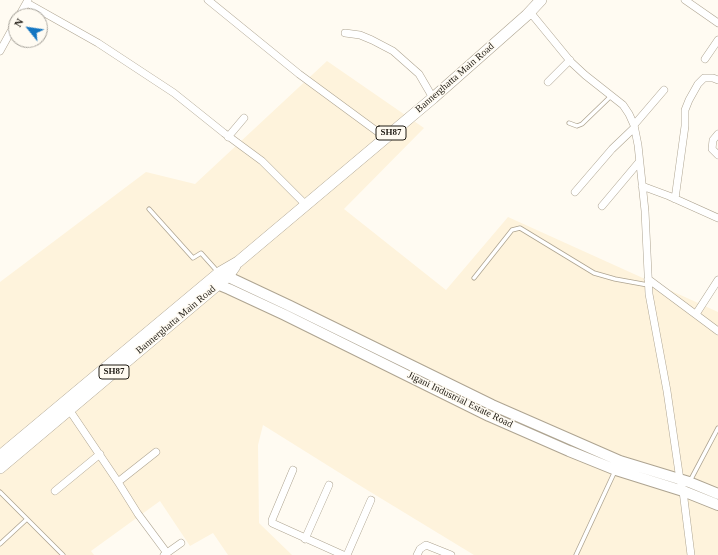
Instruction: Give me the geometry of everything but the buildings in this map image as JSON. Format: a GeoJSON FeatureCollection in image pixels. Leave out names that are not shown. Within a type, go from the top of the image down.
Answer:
{"type":"FeatureCollection","features":[{"type":"Feature","properties":{"kind":"main road","name":"Bannerghatta Main Road"},"geometry":{"type":"LineString","coordinates":[[0,468],[67,407],[433,98],[530,12],[539,1]]}},
{"type":"Feature","properties":{"kind":"main road","name":"Jigani Industrial Estate Road"},"geometry":{"type":"LineString","coordinates":[[218,279],[292,318],[489,416],[616,470],[683,491],[718,505]]}},
{"type":"Feature","properties":{"kind":"main road","name":"Jigani Industrial Estate Road"},"geometry":{"type":"LineString","coordinates":[[218,279],[492,405],[620,461],[685,481],[718,494]]}},
{"type":"Feature","properties":{"kind":"main road","name":"Bannerghatta Main Road"},"geometry":{"type":"LineString","coordinates":[[0,456],[67,407]]}},
{"type":"Feature","properties":{"kind":"street"},"geometry":{"type":"LineString","coordinates":[[208,0],[299,74],[386,138]]}},
{"type":"Feature","properties":{"kind":"street"},"geometry":{"type":"LineString","coordinates":[[686,0],[718,23]]}},
{"type":"Feature","properties":{"kind":"street"},"geometry":{"type":"LineString","coordinates":[[28,2],[98,43],[174,93],[228,137],[262,161],[306,205]]}},
{"type":"Feature","properties":{"kind":"street"},"geometry":{"type":"LineString","coordinates":[[530,12],[570,60],[585,75],[623,105],[629,114],[634,127],[638,145],[645,211],[648,282],[685,481],[683,491],[691,555]]}},
{"type":"Feature","properties":{"kind":"street"},"geometry":{"type":"LineString","coordinates":[[345,33],[372,40],[393,52],[419,74],[433,98]]}},
{"type":"Feature","properties":{"kind":"street"},"geometry":{"type":"LineString","coordinates":[[0,51],[8,36]]}},
{"type":"Feature","properties":{"kind":"street"},"geometry":{"type":"LineString","coordinates":[[705,59],[718,40]]}},
{"type":"Feature","properties":{"kind":"street"},"geometry":{"type":"LineString","coordinates":[[548,82],[570,60]]}},
{"type":"Feature","properties":{"kind":"street"},"geometry":{"type":"LineString","coordinates":[[675,199],[685,126],[685,110],[698,84],[704,78],[713,78],[718,80]]}},
{"type":"Feature","properties":{"kind":"street"},"geometry":{"type":"LineString","coordinates":[[574,192],[612,149],[634,127],[664,90]]}},
{"type":"Feature","properties":{"kind":"street"},"geometry":{"type":"LineString","coordinates":[[228,137],[244,118]]}},
{"type":"Feature","properties":{"kind":"street"},"geometry":{"type":"LineString","coordinates":[[718,134],[713,140],[712,149],[718,155]]}},
{"type":"Feature","properties":{"kind":"street"},"geometry":{"type":"LineString","coordinates":[[602,206],[639,162]]}},
{"type":"Feature","properties":{"kind":"street"},"geometry":{"type":"LineString","coordinates":[[642,186],[718,218]]}},
{"type":"Feature","properties":{"kind":"street"},"geometry":{"type":"LineString","coordinates":[[696,314],[718,280]]}},
{"type":"Feature","properties":{"kind":"street"},"geometry":{"type":"LineString","coordinates":[[648,282],[696,314],[718,331]]}},
{"type":"Feature","properties":{"kind":"street"},"geometry":{"type":"LineString","coordinates":[[67,407],[166,554],[181,543]]}},
{"type":"Feature","properties":{"kind":"street"},"geometry":{"type":"LineString","coordinates":[[118,482],[156,452]]}},
{"type":"Feature","properties":{"kind":"street"},"geometry":{"type":"LineString","coordinates":[[55,491],[100,454]]}},
{"type":"Feature","properties":{"kind":"street"},"geometry":{"type":"LineString","coordinates":[[293,470],[272,522],[274,525],[343,555]]}},
{"type":"Feature","properties":{"kind":"street"},"geometry":{"type":"LineString","coordinates":[[305,539],[329,485]]}},
{"type":"Feature","properties":{"kind":"street"},"geometry":{"type":"LineString","coordinates":[[347,555],[371,500]]}},
{"type":"Feature","properties":{"kind":"street"},"geometry":{"type":"LineString","coordinates":[[417,555],[420,549],[426,545],[451,555]]}},
{"type":"Feature","properties":{"kind":"lane"},"geometry":{"type":"LineString","coordinates":[[570,123],[577,126],[582,124],[612,95]]}},
{"type":"Feature","properties":{"kind":"lane"},"geometry":{"type":"LineString","coordinates":[[149,210],[162,222],[193,258],[201,253],[218,279]]}},
{"type":"Feature","properties":{"kind":"lane"},"geometry":{"type":"LineString","coordinates":[[474,278],[512,230],[520,228],[594,273],[615,279],[648,282]]}},
{"type":"Feature","properties":{"kind":"lane"},"geometry":{"type":"LineString","coordinates":[[685,481],[718,428]]}},
{"type":"Feature","properties":{"kind":"lane"},"geometry":{"type":"LineString","coordinates":[[576,555],[616,470]]}},
{"type":"Feature","properties":{"kind":"lane"},"geometry":{"type":"LineString","coordinates":[[0,492],[63,555]]}},
{"type":"Feature","properties":{"kind":"lane"},"geometry":{"type":"LineString","coordinates":[[0,544],[27,519]]}},
{"type":"Feature","properties":{"kind":"shaded area"},"geometry":{"type":"Polygon","coordinates":[[[327,61],[424,128],[344,209],[446,290],[508,217],[718,312],[718,555],[474,555],[263,425],[258,445],[259,523],[292,555],[228,555],[213,533],[190,546],[160,501],[91,551],[94,555],[0,555],[0,282],[146,172],[195,184],[327,61]]]}}]}
